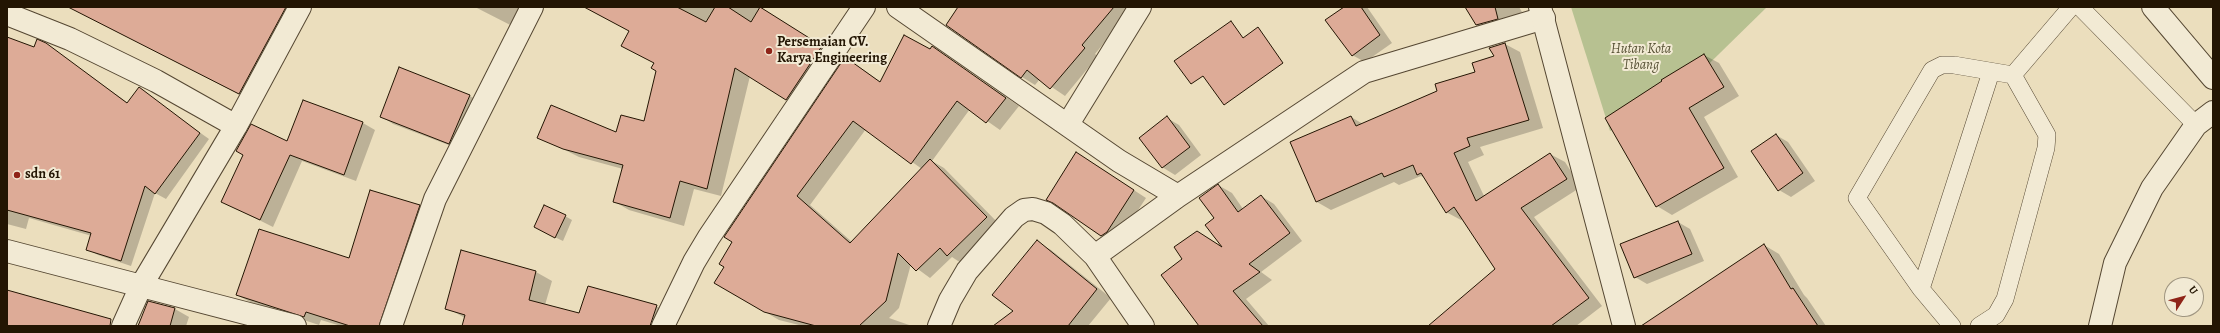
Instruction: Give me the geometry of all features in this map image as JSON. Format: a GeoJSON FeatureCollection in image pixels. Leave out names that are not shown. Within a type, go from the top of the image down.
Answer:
{"type":"FeatureCollection","features":[{"type":"Feature","properties":{"kind":"street"},"geometry":{"type":"LineString","coordinates":[[123,326],[141,286],[236,126],[300,7]]}},
{"type":"Feature","properties":{"kind":"street"},"geometry":{"type":"LineString","coordinates":[[391,326],[435,199],[532,7]]}},
{"type":"Feature","properties":{"kind":"street"},"geometry":{"type":"LineString","coordinates":[[663,326],[694,262],[709,237],[864,7]]}},
{"type":"Feature","properties":{"kind":"street"},"geometry":{"type":"LineString","coordinates":[[898,7],[1119,161],[1178,196]]}},
{"type":"Feature","properties":{"kind":"street"},"geometry":{"type":"LineString","coordinates":[[1068,124],[1140,7]]}},
{"type":"Feature","properties":{"kind":"street"},"geometry":{"type":"LineString","coordinates":[[2153,7],[2213,78]]}},
{"type":"Feature","properties":{"kind":"street"},"geometry":{"type":"LineString","coordinates":[[1095,256],[1178,196],[1364,72],[1542,13],[1623,326]]}},
{"type":"Feature","properties":{"kind":"street"},"geometry":{"type":"LineString","coordinates":[[7,14],[70,40],[156,80],[236,126]]}},
{"type":"Feature","properties":{"kind":"street"},"geometry":{"type":"LineString","coordinates":[[2100,326],[2115,262],[2152,188],[2205,118]]}},
{"type":"Feature","properties":{"kind":"street"},"geometry":{"type":"LineString","coordinates":[[939,326],[950,300],[967,271],[1014,217],[1024,210],[1032,209],[1046,213],[1062,224],[1095,256],[1143,326]]}},
{"type":"Feature","properties":{"kind":"street"},"geometry":{"type":"LineString","coordinates":[[7,251],[295,326]]}},
{"type":"Feature","properties":{"kind":"lane"},"geometry":{"type":"LineString","coordinates":[[2013,75],[2071,7]]}},
{"type":"Feature","properties":{"kind":"lane"},"geometry":{"type":"LineString","coordinates":[[2080,7],[2205,118]]}},
{"type":"Feature","properties":{"kind":"lane"},"geometry":{"type":"LineString","coordinates":[[1952,326],[1921,289],[1859,203],[1857,198],[1932,70],[1942,65],[1954,65],[2013,75]]}},
{"type":"Feature","properties":{"kind":"lane"},"geometry":{"type":"LineString","coordinates":[[1921,289],[1991,72]]}},
{"type":"Feature","properties":{"kind":"lane"},"geometry":{"type":"LineString","coordinates":[[1979,326],[1996,315],[2004,299],[2046,148],[2047,135],[2013,75]]}},
{"type":"Feature","properties":{"kind":"green space","name":"Hutan Kota Tibang"},"geometry":{"type":"Polygon","coordinates":[[[1571,7],[1767,7],[1672,100],[1610,131],[1571,7]]]}},
{"type":"Feature","properties":{"kind":"building"},"geometry":{"type":"Polygon","coordinates":[[[68,7],[286,7],[239,94],[68,7]]]}},
{"type":"Feature","properties":{"kind":"building"},"geometry":{"type":"Polygon","coordinates":[[[584,7],[677,7],[706,22],[715,7],[728,7],[751,22],[760,7],[822,46],[786,100],[735,68],[707,189],[680,181],[670,218],[613,202],[623,165],[563,149],[537,138],[551,105],[616,132],[621,115],[644,121],[656,71],[651,68],[654,63],[621,46],[629,31],[584,7]]]}},
{"type":"Feature","properties":{"kind":"building"},"geometry":{"type":"Polygon","coordinates":[[[958,7],[1114,7],[1082,45],[1085,48],[1050,89],[1027,70],[1021,78],[946,25],[958,7]]]}},
{"type":"Feature","properties":{"kind":"building"},"geometry":{"type":"Polygon","coordinates":[[[1344,7],[1361,7],[1380,35],[1352,56],[1325,20],[1344,7]]]}},
{"type":"Feature","properties":{"kind":"building"},"geometry":{"type":"Polygon","coordinates":[[[1465,7],[1495,7],[1498,19],[1476,25],[1465,7]]]}},
{"type":"Feature","properties":{"kind":"building"},"geometry":{"type":"Polygon","coordinates":[[[1231,21],[1243,38],[1258,27],[1283,63],[1224,105],[1203,76],[1191,84],[1174,61],[1231,21]]]}},
{"type":"Feature","properties":{"kind":"building"},"geometry":{"type":"Polygon","coordinates":[[[904,35],[930,49],[932,46],[1006,98],[986,123],[957,101],[911,164],[853,121],[797,196],[850,243],[930,159],[987,217],[947,256],[940,248],[916,271],[898,253],[886,301],[859,326],[816,326],[764,312],[714,283],[724,267],[719,264],[732,242],[724,237],[845,57],[880,82],[904,35]]]}},
{"type":"Feature","properties":{"kind":"building"},"geometry":{"type":"Polygon","coordinates":[[[7,37],[34,47],[37,39],[46,43],[127,103],[139,87],[200,133],[155,194],[145,186],[121,261],[86,250],[91,233],[7,210],[7,37]]]}},
{"type":"Feature","properties":{"kind":"building"},"geometry":{"type":"Polygon","coordinates":[[[1505,43],[1529,120],[1467,138],[1470,146],[1454,153],[1476,201],[1550,153],[1567,179],[1521,208],[1589,298],[1551,326],[1428,326],[1495,269],[1454,207],[1446,213],[1421,173],[1417,175],[1413,165],[1384,177],[1382,173],[1316,202],[1290,142],[1351,116],[1356,126],[1437,91],[1435,84],[1475,72],[1472,63],[1494,56],[1489,48],[1505,43]]]}},
{"type":"Feature","properties":{"kind":"building"},"geometry":{"type":"Polygon","coordinates":[[[1704,54],[1724,87],[1689,108],[1724,168],[1656,207],[1605,118],[1662,81],[1661,80],[1704,54]]]}},
{"type":"Feature","properties":{"kind":"building"},"geometry":{"type":"Polygon","coordinates":[[[399,67],[470,95],[449,144],[380,117],[399,67]]]}},
{"type":"Feature","properties":{"kind":"building"},"geometry":{"type":"Polygon","coordinates":[[[303,100],[363,122],[344,175],[290,155],[260,220],[221,202],[243,155],[236,151],[251,124],[287,141],[303,100]]]}},
{"type":"Feature","properties":{"kind":"building"},"geometry":{"type":"Polygon","coordinates":[[[1167,116],[1190,147],[1162,168],[1139,138],[1167,116]]]}},
{"type":"Feature","properties":{"kind":"building"},"geometry":{"type":"Polygon","coordinates":[[[1776,134],[1803,173],[1778,191],[1751,151],[1776,134]]]}},
{"type":"Feature","properties":{"kind":"building"},"geometry":{"type":"Polygon","coordinates":[[[1076,152],[1134,190],[1107,232],[1101,236],[1053,203],[1046,200],[1076,152]]]}},
{"type":"Feature","properties":{"kind":"building"},"geometry":{"type":"Polygon","coordinates":[[[1218,184],[1238,212],[1261,195],[1290,233],[1249,264],[1260,272],[1233,291],[1263,326],[1199,326],[1161,275],[1182,259],[1174,247],[1197,231],[1222,247],[1205,225],[1214,218],[1199,198],[1218,184]]]}},
{"type":"Feature","properties":{"kind":"building"},"geometry":{"type":"Polygon","coordinates":[[[370,190],[420,205],[379,326],[350,326],[306,312],[304,317],[236,295],[259,229],[349,258],[370,190]]]}},
{"type":"Feature","properties":{"kind":"building"},"geometry":{"type":"Polygon","coordinates":[[[544,205],[566,215],[555,238],[534,227],[544,205]]]}},
{"type":"Feature","properties":{"kind":"building"},"geometry":{"type":"Polygon","coordinates":[[[1678,221],[1692,254],[1634,278],[1620,244],[1678,221]]]}},
{"type":"Feature","properties":{"kind":"building"},"geometry":{"type":"Polygon","coordinates":[[[1037,240],[1097,289],[1068,326],[993,326],[1013,311],[992,295],[1037,240]]]}},
{"type":"Feature","properties":{"kind":"building"},"geometry":{"type":"Polygon","coordinates":[[[1764,244],[1791,289],[1793,288],[1818,326],[1641,326],[1764,244]]]}},
{"type":"Feature","properties":{"kind":"building"},"geometry":{"type":"Polygon","coordinates":[[[461,250],[536,271],[529,300],[579,313],[588,286],[657,305],[650,326],[462,326],[465,315],[445,309],[461,250]]]}},
{"type":"Feature","properties":{"kind":"building"},"geometry":{"type":"Polygon","coordinates":[[[7,290],[111,319],[110,326],[7,326],[7,290]]]}},
{"type":"Feature","properties":{"kind":"building"},"geometry":{"type":"Polygon","coordinates":[[[148,301],[175,308],[170,326],[138,326],[148,301]]]}},
{"type":"Feature","properties":{"kind":"place","name":"Persemaian CV. Karya Engineering"},"geometry":{"type":"Point","coordinates":[769,51]}},
{"type":"Feature","properties":{"kind":"place","name":"sdn 61"},"geometry":{"type":"Point","coordinates":[17,175]}}]}
